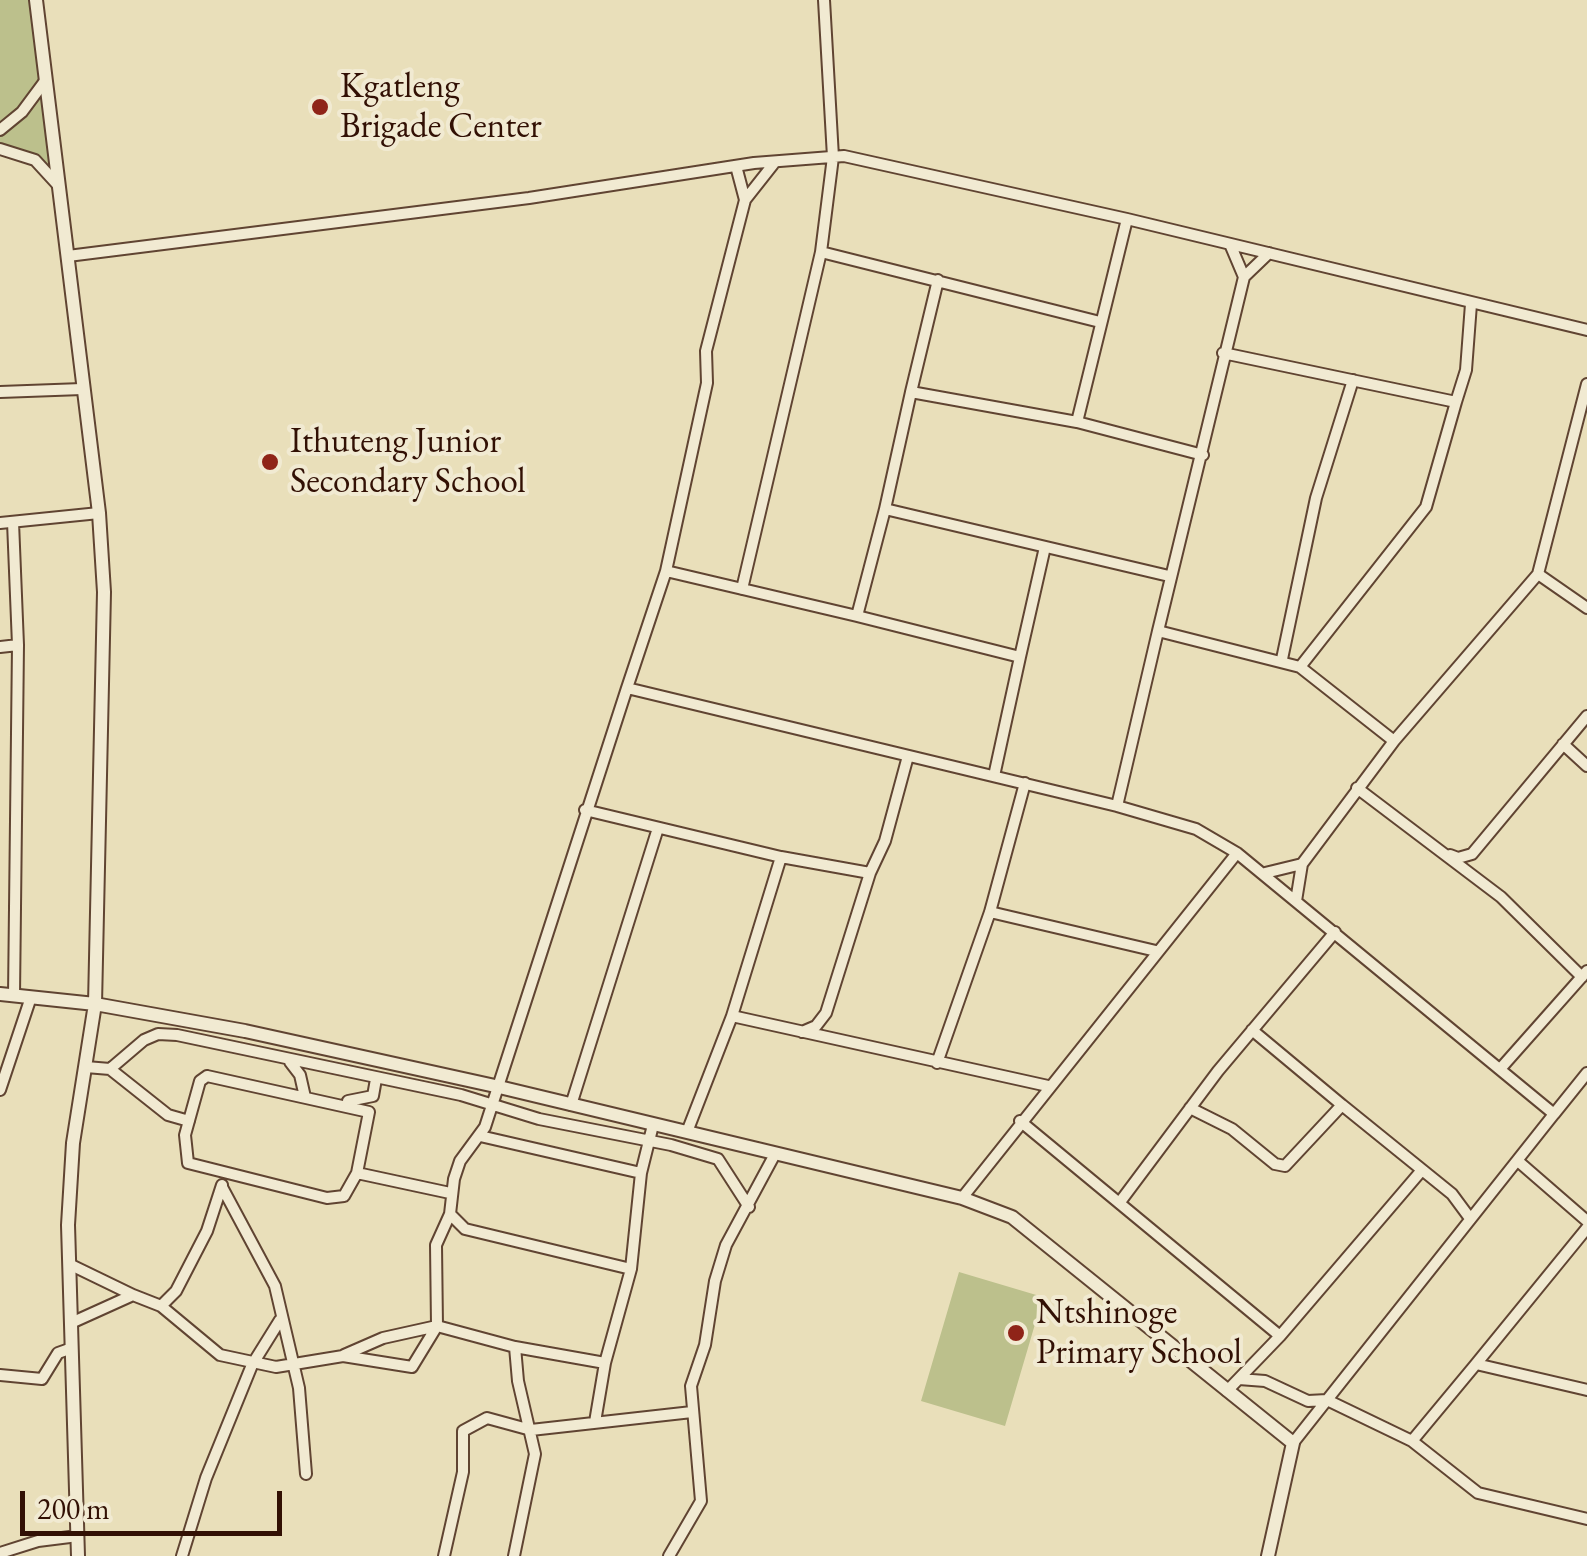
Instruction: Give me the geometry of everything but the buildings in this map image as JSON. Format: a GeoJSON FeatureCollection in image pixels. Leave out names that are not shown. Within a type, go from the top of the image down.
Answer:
{"type":"FeatureCollection","features":[{"type":"Feature","properties":{"kind":"street"},"geometry":{"type":"LineString","coordinates":[[36,0],[98,513],[104,608],[95,1004],[70,1177],[68,1264],[78,1556]]}},
{"type":"Feature","properties":{"kind":"street"},"geometry":{"type":"LineString","coordinates":[[742,589],[821,252],[833,157],[824,0]]}},
{"type":"Feature","properties":{"kind":"street"},"geometry":{"type":"LineString","coordinates":[[0,130],[22,112],[46,82]]}},
{"type":"Feature","properties":{"kind":"street"},"geometry":{"type":"LineString","coordinates":[[0,149],[35,160],[57,184]]}},
{"type":"Feature","properties":{"kind":"street"},"geometry":{"type":"LineString","coordinates":[[68,256],[528,198],[736,166],[833,157],[1127,218],[1587,330]]}},
{"type":"Feature","properties":{"kind":"street"},"geometry":{"type":"LineString","coordinates":[[343,1356],[412,1367],[437,1326],[436,1245],[450,1214],[450,1193],[460,1161],[480,1136],[492,1106],[495,1086],[584,810],[666,571],[707,384],[706,351],[745,200],[775,162]]}},
{"type":"Feature","properties":{"kind":"street"},"geometry":{"type":"LineString","coordinates":[[736,166],[745,200]]}},
{"type":"Feature","properties":{"kind":"street"},"geometry":{"type":"LineString","coordinates":[[1076,422],[1127,218]]}},
{"type":"Feature","properties":{"kind":"street"},"geometry":{"type":"LineString","coordinates":[[1230,244],[1244,277]]}},
{"type":"Feature","properties":{"kind":"street"},"geometry":{"type":"LineString","coordinates":[[821,252],[1100,322]]}},
{"type":"Feature","properties":{"kind":"street"},"geometry":{"type":"LineString","coordinates":[[1117,806],[1170,576],[1203,455],[1223,352],[1244,277],[1270,254]]}},
{"type":"Feature","properties":{"kind":"street"},"geometry":{"type":"LineString","coordinates":[[858,616],[938,280]]}},
{"type":"Feature","properties":{"kind":"street"},"geometry":{"type":"LineString","coordinates":[[1300,666],[1426,507],[1466,370],[1471,304]]}},
{"type":"Feature","properties":{"kind":"street"},"geometry":{"type":"LineString","coordinates":[[1223,352],[1456,402]]}},
{"type":"Feature","properties":{"kind":"street"},"geometry":{"type":"LineString","coordinates":[[1282,660],[1313,512],[1353,380]]}},
{"type":"Feature","properties":{"kind":"street"},"geometry":{"type":"LineString","coordinates":[[1296,901],[1302,864],[1357,788],[1538,574],[1587,384]]}},
{"type":"Feature","properties":{"kind":"street"},"geometry":{"type":"LineString","coordinates":[[0,392],[82,389]]}},
{"type":"Feature","properties":{"kind":"street"},"geometry":{"type":"LineString","coordinates":[[911,392],[1076,422],[1203,455]]}},
{"type":"Feature","properties":{"kind":"street"},"geometry":{"type":"LineString","coordinates":[[884,509],[1170,576]]}},
{"type":"Feature","properties":{"kind":"street"},"geometry":{"type":"LineString","coordinates":[[0,523],[98,513]]}},
{"type":"Feature","properties":{"kind":"street"},"geometry":{"type":"LineString","coordinates":[[14,522],[18,645],[13,909],[7,994],[95,1004],[194,1022],[495,1086],[962,1198],[1012,1217],[1067,1256],[1227,1392],[1293,1442]]}},
{"type":"Feature","properties":{"kind":"street"},"geometry":{"type":"LineString","coordinates":[[994,776],[1045,547]]}},
{"type":"Feature","properties":{"kind":"street"},"geometry":{"type":"LineString","coordinates":[[666,571],[1020,657]]}},
{"type":"Feature","properties":{"kind":"street"},"geometry":{"type":"LineString","coordinates":[[1538,574],[1587,608]]}},
{"type":"Feature","properties":{"kind":"street"},"geometry":{"type":"LineString","coordinates":[[1158,631],[1300,666],[1394,742]]}},
{"type":"Feature","properties":{"kind":"street"},"geometry":{"type":"LineString","coordinates":[[0,647],[18,645]]}},
{"type":"Feature","properties":{"kind":"street"},"geometry":{"type":"LineString","coordinates":[[626,688],[1025,782],[1196,829],[1264,874],[1554,1114]]}},
{"type":"Feature","properties":{"kind":"street"},"geometry":{"type":"LineString","coordinates":[[1435,849],[1458,858],[1472,854],[1587,716]]}},
{"type":"Feature","properties":{"kind":"street"},"geometry":{"type":"LineString","coordinates":[[1563,744],[1587,766]]}},
{"type":"Feature","properties":{"kind":"street"},"geometry":{"type":"LineString","coordinates":[[802,1032],[816,1026],[826,1013],[870,872],[886,841],[908,756]]}},
{"type":"Feature","properties":{"kind":"street"},"geometry":{"type":"LineString","coordinates":[[937,1064],[990,912],[1025,782]]}},
{"type":"Feature","properties":{"kind":"street"},"geometry":{"type":"LineString","coordinates":[[0,784],[15,784]]}},
{"type":"Feature","properties":{"kind":"street"},"geometry":{"type":"LineString","coordinates":[[1357,788],[1501,898],[1584,974],[1501,1068]]}},
{"type":"Feature","properties":{"kind":"street"},"geometry":{"type":"LineString","coordinates":[[584,810],[781,858],[870,872]]}},
{"type":"Feature","properties":{"kind":"street"},"geometry":{"type":"LineString","coordinates":[[571,1105],[658,828]]}},
{"type":"Feature","properties":{"kind":"street"},"geometry":{"type":"LineString","coordinates":[[962,1198],[1237,853]]}},
{"type":"Feature","properties":{"kind":"street"},"geometry":{"type":"LineString","coordinates":[[687,1132],[732,1016],[781,858]]}},
{"type":"Feature","properties":{"kind":"street"},"geometry":{"type":"LineString","coordinates":[[1264,874],[1302,864]]}},
{"type":"Feature","properties":{"kind":"street"},"geometry":{"type":"LineString","coordinates":[[0,909],[13,909]]}},
{"type":"Feature","properties":{"kind":"street"},"geometry":{"type":"LineString","coordinates":[[990,912],[1156,950]]}},
{"type":"Feature","properties":{"kind":"street"},"geometry":{"type":"LineString","coordinates":[[1120,1202],[1252,1030],[1335,932]]}},
{"type":"Feature","properties":{"kind":"street"},"geometry":{"type":"LineString","coordinates":[[0,1090],[30,997]]}},
{"type":"Feature","properties":{"kind":"street"},"geometry":{"type":"LineString","coordinates":[[194,1022],[217,1016]]}},
{"type":"Feature","properties":{"kind":"street"},"geometry":{"type":"LineString","coordinates":[[732,1016],[1048,1086]]}},
{"type":"Feature","properties":{"kind":"street"},"geometry":{"type":"LineString","coordinates":[[1252,1030],[1452,1194],[1469,1217]]}},
{"type":"Feature","properties":{"kind":"street"},"geometry":{"type":"LineString","coordinates":[[110,1069],[127,1052],[158,1034],[461,1095],[492,1106],[718,1160],[749,1207]]}},
{"type":"Feature","properties":{"kind":"street"},"geometry":{"type":"LineString","coordinates":[[290,1062],[300,1076],[306,1097]]}},
{"type":"Feature","properties":{"kind":"street"},"geometry":{"type":"LineString","coordinates":[[86,1067],[110,1069],[168,1115],[189,1120]]}},
{"type":"Feature","properties":{"kind":"street"},"geometry":{"type":"LineString","coordinates":[[1268,1556],[1293,1442],[1587,1073]]}},
{"type":"Feature","properties":{"kind":"street"},"geometry":{"type":"LineString","coordinates":[[370,1112],[206,1076],[200,1081],[189,1120],[185,1159],[222,1180],[327,1198],[344,1196],[357,1174],[370,1112],[376,1080]]}},
{"type":"Feature","properties":{"kind":"street"},"geometry":{"type":"LineString","coordinates":[[342,1103],[373,1096]]}},
{"type":"Feature","properties":{"kind":"street"},"geometry":{"type":"LineString","coordinates":[[1190,1108],[1232,1129],[1275,1164],[1285,1166],[1342,1106]]}},
{"type":"Feature","properties":{"kind":"street"},"geometry":{"type":"LineString","coordinates":[[1020,1121],[1280,1336]]}},
{"type":"Feature","properties":{"kind":"street"},"geometry":{"type":"LineString","coordinates":[[595,1422],[605,1363],[631,1269],[641,1172],[653,1124]]}},
{"type":"Feature","properties":{"kind":"street"},"geometry":{"type":"LineString","coordinates":[[480,1136],[641,1172]]}},
{"type":"Feature","properties":{"kind":"street"},"geometry":{"type":"LineString","coordinates":[[669,1556],[701,1501],[691,1386],[705,1345],[715,1281],[726,1245],[775,1154]]}},
{"type":"Feature","properties":{"kind":"street"},"geometry":{"type":"LineString","coordinates":[[1412,1441],[1587,1224],[1518,1162]]}},
{"type":"Feature","properties":{"kind":"street"},"geometry":{"type":"LineString","coordinates":[[1227,1392],[1422,1170]]}},
{"type":"Feature","properties":{"kind":"street"},"geometry":{"type":"LineString","coordinates":[[357,1174],[450,1193]]}},
{"type":"Feature","properties":{"kind":"street"},"geometry":{"type":"LineString","coordinates":[[160,1306],[176,1290],[207,1231],[222,1180]]}},
{"type":"Feature","properties":{"kind":"street"},"geometry":{"type":"LineString","coordinates":[[222,1180],[275,1286],[280,1320],[295,1367],[306,1474]]}},
{"type":"Feature","properties":{"kind":"street"},"geometry":{"type":"LineString","coordinates":[[450,1214],[464,1229],[631,1269]]}},
{"type":"Feature","properties":{"kind":"street"},"geometry":{"type":"LineString","coordinates":[[68,1264],[160,1306],[210,1351],[252,1365],[295,1367],[343,1356],[383,1338],[437,1326],[516,1347],[605,1363]]}},
{"type":"Feature","properties":{"kind":"street"},"geometry":{"type":"LineString","coordinates":[[71,1323],[132,1295]]}},
{"type":"Feature","properties":{"kind":"street"},"geometry":{"type":"LineString","coordinates":[[182,1556],[206,1478],[252,1365],[280,1320]]}},
{"type":"Feature","properties":{"kind":"street"},"geometry":{"type":"LineString","coordinates":[[514,1556],[533,1472],[531,1430],[518,1381],[516,1347]]}},
{"type":"Feature","properties":{"kind":"street"},"geometry":{"type":"LineString","coordinates":[[0,1375],[42,1379],[58,1353],[72,1348]]}},
{"type":"Feature","properties":{"kind":"street"},"geometry":{"type":"LineString","coordinates":[[1265,1381],[1267,1350]]}},
{"type":"Feature","properties":{"kind":"street"},"geometry":{"type":"LineString","coordinates":[[1476,1364],[1586,1388]]}},
{"type":"Feature","properties":{"kind":"street"},"geometry":{"type":"LineString","coordinates":[[1239,1379],[1265,1381],[1308,1402],[1326,1400],[1412,1441],[1478,1493],[1587,1519]]}},
{"type":"Feature","properties":{"kind":"street"},"geometry":{"type":"LineString","coordinates":[[444,1556],[463,1472],[463,1432],[487,1418],[531,1430],[692,1412]]}},
{"type":"Feature","properties":{"kind":"street"},"geometry":{"type":"LineString","coordinates":[[0,1553],[38,1541],[78,1536]]}},
{"type":"Feature","properties":{"kind":"green space"},"geometry":{"type":"Polygon","coordinates":[[[0,0],[36,0],[57,184],[35,160],[0,149],[0,0]]]}},
{"type":"Feature","properties":{"kind":"green space"},"geometry":{"type":"Polygon","coordinates":[[[959,1272],[1043,1297],[1005,1426],[921,1401],[959,1272]]]}},
{"type":"Feature","properties":{"kind":"place","name":"Kgatleng Brigade Center"},"geometry":{"type":"Point","coordinates":[320,107]}},
{"type":"Feature","properties":{"kind":"place","name":"Ithuteng Junior Secondary School"},"geometry":{"type":"Point","coordinates":[270,462]}},
{"type":"Feature","properties":{"kind":"place","name":"Ntshinoge Primary School"},"geometry":{"type":"Point","coordinates":[1016,1333]}}]}
